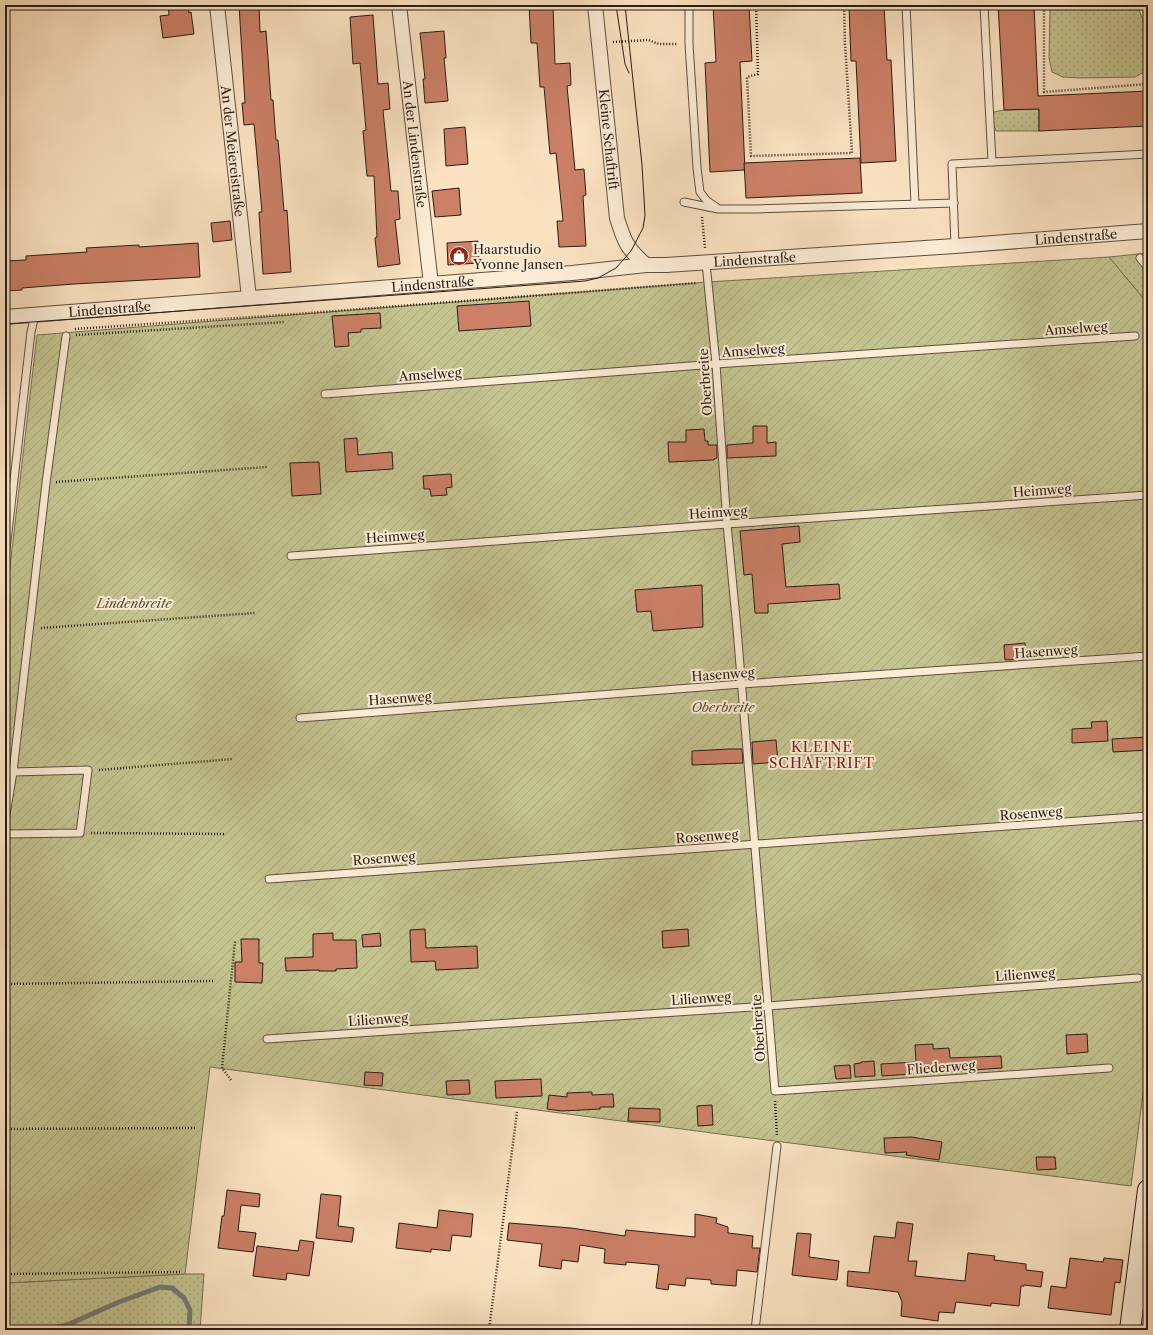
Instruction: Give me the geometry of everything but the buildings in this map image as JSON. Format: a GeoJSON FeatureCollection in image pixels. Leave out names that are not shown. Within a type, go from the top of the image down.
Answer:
{"type":"FeatureCollection","features":[{"type":"Feature","properties":{"kind":"street","name":"An der Meiereistraße"},"geometry":{"type":"LineString","coordinates":[[217,5],[249,298]]}},
{"type":"Feature","properties":{"kind":"street","name":"An der Lindenstraße"},"geometry":{"type":"LineString","coordinates":[[399,5],[431,284]]}},
{"type":"Feature","properties":{"kind":"street","name":"Kleine Schaftrift"},"geometry":{"type":"LineString","coordinates":[[595,5],[617,218],[628,247],[646,265]]}},
{"type":"Feature","properties":{"kind":"street","name":"Lindenstraße"},"geometry":{"type":"LineString","coordinates":[[5,317],[572,273],[646,265],[666,265],[955,246],[1148,231]]}},
{"type":"Feature","properties":{"kind":"street"},"geometry":{"type":"LineString","coordinates":[[1130,1330],[1148,1190]]}},
{"type":"Feature","properties":{"kind":"lane"},"geometry":{"type":"LineString","coordinates":[[689,5],[689,44],[697,168],[700,192],[707,201],[718,209]]}},
{"type":"Feature","properties":{"kind":"lane"},"geometry":{"type":"LineString","coordinates":[[906,5],[915,204]]}},
{"type":"Feature","properties":{"kind":"lane"},"geometry":{"type":"LineString","coordinates":[[984,5],[992,162]]}},
{"type":"Feature","properties":{"kind":"lane"},"geometry":{"type":"LineString","coordinates":[[955,246],[952,164],[997,163],[1148,154]]}},
{"type":"Feature","properties":{"kind":"lane"},"geometry":{"type":"LineString","coordinates":[[684,202],[718,209],[954,203]]}},
{"type":"Feature","properties":{"kind":"lane"},"geometry":{"type":"LineString","coordinates":[[1140,258],[1148,268]]}},
{"type":"Feature","properties":{"kind":"lane","name":"Oberbreite"},"geometry":{"type":"LineString","coordinates":[[706,262],[716,364],[727,524],[756,845],[775,1091]]}},
{"type":"Feature","properties":{"kind":"lane"},"geometry":{"type":"LineString","coordinates":[[5,558],[31,332],[35,315]]}},
{"type":"Feature","properties":{"kind":"lane"},"geometry":{"type":"LineString","coordinates":[[5,821],[13,772],[46,483],[66,336]]}},
{"type":"Feature","properties":{"kind":"lane","name":"Amselweg"},"geometry":{"type":"LineString","coordinates":[[325,394],[716,364],[1135,336]]}},
{"type":"Feature","properties":{"kind":"lane","name":"Heimweg"},"geometry":{"type":"LineString","coordinates":[[291,556],[1148,495]]}},
{"type":"Feature","properties":{"kind":"lane","name":"Hasenweg"},"geometry":{"type":"LineString","coordinates":[[300,718],[742,684],[1148,656]]}},
{"type":"Feature","properties":{"kind":"lane"},"geometry":{"type":"LineString","coordinates":[[5,834],[80,833],[88,770],[13,772]]}},
{"type":"Feature","properties":{"kind":"lane","name":"Rosenweg"},"geometry":{"type":"LineString","coordinates":[[268,878],[756,845],[1148,816]]}},
{"type":"Feature","properties":{"kind":"lane","name":"Lilienweg"},"geometry":{"type":"LineString","coordinates":[[267,1039],[768,1006],[1138,978]]}},
{"type":"Feature","properties":{"kind":"lane","name":"Fliederweg"},"geometry":{"type":"LineString","coordinates":[[775,1091],[1109,1068]]}},
{"type":"Feature","properties":{"kind":"lane"},"geometry":{"type":"LineString","coordinates":[[755,1330],[777,1146]]}},
{"type":"Feature","properties":{"kind":"path"},"geometry":{"type":"LineString","coordinates":[[756,5],[758,74],[747,78],[751,156],[852,153],[844,5]]}},
{"type":"Feature","properties":{"kind":"path"},"geometry":{"type":"LineString","coordinates":[[1046,5],[1044,10],[1044,92],[1148,84]]}},
{"type":"Feature","properties":{"kind":"path"},"geometry":{"type":"LineString","coordinates":[[1144,5],[1148,59]]}},
{"type":"Feature","properties":{"kind":"path"},"geometry":{"type":"LineString","coordinates":[[599,44],[648,40],[660,44],[689,44]]}},
{"type":"Feature","properties":{"kind":"path"},"geometry":{"type":"LineString","coordinates":[[700,205],[706,262]]}},
{"type":"Feature","properties":{"kind":"path"},"geometry":{"type":"LineString","coordinates":[[70,329],[296,314],[708,282]]}},
{"type":"Feature","properties":{"kind":"path"},"geometry":{"type":"LineString","coordinates":[[66,336],[285,322]]}},
{"type":"Feature","properties":{"kind":"path"},"geometry":{"type":"LineString","coordinates":[[46,483],[267,467]]}},
{"type":"Feature","properties":{"kind":"path"},"geometry":{"type":"LineString","coordinates":[[29,629],[255,613]]}},
{"type":"Feature","properties":{"kind":"path"},"geometry":{"type":"LineString","coordinates":[[88,770],[233,759]]}},
{"type":"Feature","properties":{"kind":"path"},"geometry":{"type":"LineString","coordinates":[[80,833],[226,834]]}},
{"type":"Feature","properties":{"kind":"path"},"geometry":{"type":"LineString","coordinates":[[231,1080],[222,1068],[235,941]]}},
{"type":"Feature","properties":{"kind":"path"},"geometry":{"type":"LineString","coordinates":[[5,984],[214,981]]}},
{"type":"Feature","properties":{"kind":"path"},"geometry":{"type":"LineString","coordinates":[[775,1091],[777,1146]]}},
{"type":"Feature","properties":{"kind":"path"},"geometry":{"type":"LineString","coordinates":[[489,1330],[517,1112]]}},
{"type":"Feature","properties":{"kind":"path"},"geometry":{"type":"LineString","coordinates":[[5,1129],[195,1128]]}},
{"type":"Feature","properties":{"kind":"path"},"geometry":{"type":"LineString","coordinates":[[5,1274],[182,1272]]}},
{"type":"Feature","properties":{"kind":"green space"},"geometry":{"type":"Polygon","coordinates":[[[1052,5],[1136,5],[1143,20],[1145,35],[1145,68],[1142,73],[1135,77],[1081,78],[1063,77],[1052,72],[1049,58],[1050,10],[1052,5]]]}},
{"type":"Feature","properties":{"kind":"green space"},"geometry":{"type":"Polygon","coordinates":[[[1039,109],[1039,131],[996,131],[989,113],[1004,110],[1039,109]]]}},
{"type":"Feature","properties":{"kind":"green space"},"geometry":{"type":"Polygon","coordinates":[[[1148,253],[1148,304],[1109,257],[1148,253]]]}},
{"type":"Feature","properties":{"kind":"green space","name":"Oberbreite"},"geometry":{"type":"Polygon","coordinates":[[[1109,257],[1148,304],[1148,1055],[1131,1186],[210,1067],[185,1274],[5,1283],[5,609],[37,335],[708,282],[1109,257]]]}},
{"type":"Feature","properties":{"kind":"green space"},"geometry":{"type":"Polygon","coordinates":[[[204,1274],[200,1330],[141,1330],[109,1325],[88,1330],[5,1330],[5,1283],[204,1274]]]}},
{"type":"Feature","properties":{"kind":"waterway"},"geometry":{"type":"LineString","coordinates":[[43,1330],[67,1325],[119,1302],[160,1287],[172,1288],[184,1298],[190,1310],[189,1330]]}},
{"type":"Feature","properties":{"kind":"tram line"},"geometry":{"type":"LineString","coordinates":[[616,5],[625,64],[629,73]]}},
{"type":"Feature","properties":{"kind":"tram line"},"geometry":{"type":"LineString","coordinates":[[5,324],[585,281],[598,278],[616,268],[631,251],[643,228],[645,215],[642,165],[625,5]]}},
{"type":"Feature","properties":{"kind":"place","name":"Haarstudio Yvonne Jansen"},"geometry":{"type":"Point","coordinates":[459,256]}},
{"type":"Feature","properties":{"kind":"district","name":"KLEINE SCHAFTRIFT"},"geometry":{"type":"Point","coordinates":[822,756]}},
{"type":"Feature","properties":{"kind":"park label","name":"Lindenbreite"},"geometry":{"type":"Point","coordinates":[134,603]}}]}
